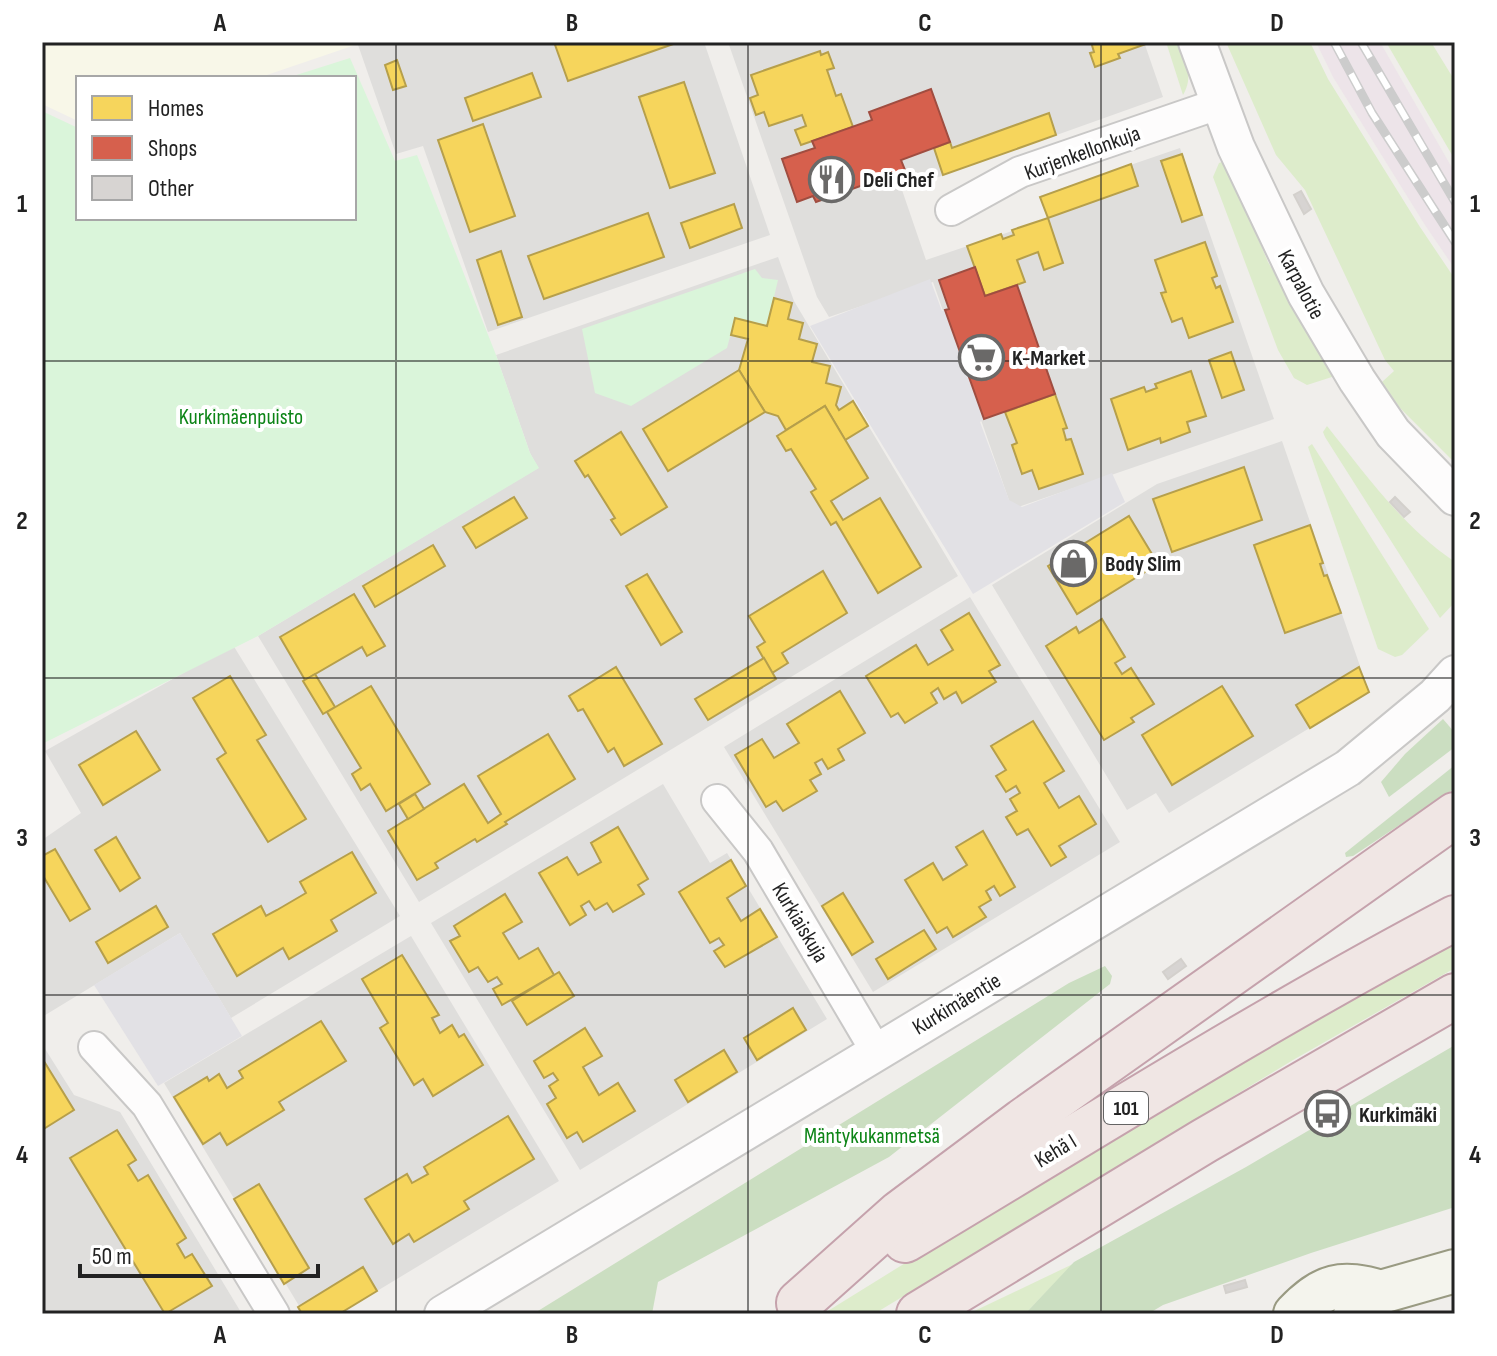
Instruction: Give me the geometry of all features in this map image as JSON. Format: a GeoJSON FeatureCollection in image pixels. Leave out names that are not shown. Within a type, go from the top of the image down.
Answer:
{"type":"FeatureCollection","features":[{"type":"Feature","properties":{"kind":"highway"},"geometry":{"type":"LineString","coordinates":[[790,1309],[900,1213],[1023,1121],[1455,815]]}},
{"type":"Feature","properties":{"kind":"highway","name":"Kehä I"},"geometry":{"type":"LineString","coordinates":[[790,1309],[1253,1031],[1455,918]]}},
{"type":"Feature","properties":{"kind":"highway"},"geometry":{"type":"LineString","coordinates":[[919,1314],[1216,1134],[1455,996]]}},
{"type":"Feature","properties":{"kind":"main road"},"geometry":{"type":"LineString","coordinates":[[1295,1314],[1315,1293],[1353,1283],[1368,1303],[1455,1271]]}},
{"type":"Feature","properties":{"kind":"street","name":"Karpalotie"},"geometry":{"type":"LineString","coordinates":[[1197,42],[1218,104],[1278,238],[1333,341],[1393,433],[1455,497]]}},
{"type":"Feature","properties":{"kind":"street","name":"Kurjenkellonkuja"},"geometry":{"type":"LineString","coordinates":[[951,210],[1020,172],[1218,104]]}},
{"type":"Feature","properties":{"kind":"street","name":"Kurkimäentie"},"geometry":{"type":"LineString","coordinates":[[443,1314],[1348,768],[1435,696],[1455,674]]}},
{"type":"Feature","properties":{"kind":"street","name":"Kurkiaiskuja"},"geometry":{"type":"LineString","coordinates":[[717,800],[758,851],[876,1051]]}},
{"type":"Feature","properties":{"kind":"street"},"geometry":{"type":"LineString","coordinates":[[94,1047],[147,1105],[274,1314]]}},
{"type":"Feature","properties":{"kind":"shaded area"},"geometry":{"type":"Polygon","coordinates":[[[42,42],[358,44],[264,76],[76,76],[76,120],[42,104],[42,42]]]}},
{"type":"Feature","properties":{"kind":"shaded area"},"geometry":{"type":"Polygon","coordinates":[[[357,42],[704,42],[770,235],[488,332],[423,146],[396,154],[357,42]]]}},
{"type":"Feature","properties":{"kind":"shaded area"},"geometry":{"type":"Polygon","coordinates":[[[728,42],[1144,42],[1163,97],[902,190],[926,260],[1048,219],[1040,196],[1180,148],[1274,419],[1012,509],[933,282],[829,317],[817,297],[728,42]]]}},
{"type":"Feature","properties":{"kind":"shaded area"},"geometry":{"type":"Polygon","coordinates":[[[1316,42],[1380,42],[1455,173],[1455,269],[1333,77],[1316,42]]]}},
{"type":"Feature","properties":{"kind":"shaded area"},"geometry":{"type":"Polygon","coordinates":[[[778,257],[794,301],[958,576],[419,902],[258,636],[538,468],[496,355],[778,257]]]}},
{"type":"Feature","properties":{"kind":"shaded area"},"geometry":{"type":"Polygon","coordinates":[[[930,279],[942,311],[945,310],[984,419],[980,422],[1009,500],[1022,507],[1112,473],[1125,502],[973,594],[810,326],[930,279]]]}},
{"type":"Feature","properties":{"kind":"shaded area"},"geometry":{"type":"Polygon","coordinates":[[[1282,441],[1369,692],[1169,813],[1156,793],[1127,810],[992,585],[1157,484],[1282,441]]]}},
{"type":"Feature","properties":{"kind":"shaded area"},"geometry":{"type":"Polygon","coordinates":[[[970,597],[1120,842],[873,992],[724,747],[970,597]]]}},
{"type":"Feature","properties":{"kind":"shaded area"},"geometry":{"type":"Polygon","coordinates":[[[233,645],[400,916],[231,1018],[180,933],[42,1017],[42,840],[81,813],[45,751],[233,645]]]}},
{"type":"Feature","properties":{"kind":"shaded area"},"geometry":{"type":"Polygon","coordinates":[[[663,784],[710,863],[727,853],[827,1019],[580,1170],[431,923],[663,784]]]}},
{"type":"Feature","properties":{"kind":"shaded area"},"geometry":{"type":"Polygon","coordinates":[[[180,933],[242,1036],[158,1086],[94,985],[180,933]]]}},
{"type":"Feature","properties":{"kind":"shaded area"},"geometry":{"type":"Polygon","coordinates":[[[411,936],[559,1181],[339,1314],[304,1314],[164,1083],[411,936]]]}},
{"type":"Feature","properties":{"kind":"shaded area"},"geometry":{"type":"Polygon","coordinates":[[[42,1044],[74,1095],[120,1112],[242,1314],[42,1314],[42,1044]]]}},
{"type":"Feature","properties":{"kind":"green space"},"geometry":{"type":"Polygon","coordinates":[[[1166,42],[1180,42],[1185,55],[1188,82],[1183,95],[1166,42]]]}},
{"type":"Feature","properties":{"kind":"green space"},"geometry":{"type":"Polygon","coordinates":[[[1226,42],[1310,42],[1328,79],[1455,279],[1455,463],[1400,408],[1382,382],[1394,371],[1385,360],[1305,190],[1276,155],[1226,42]]]}},
{"type":"Feature","properties":{"kind":"green space"},"geometry":{"type":"Polygon","coordinates":[[[1386,42],[1431,42],[1455,81],[1455,160],[1386,42]]]}},
{"type":"Feature","properties":{"kind":"green space","name":"Kurkimäenpuisto"},"geometry":{"type":"Polygon","coordinates":[[[350,58],[395,161],[417,155],[496,355],[530,453],[539,468],[258,636],[42,744],[42,111],[76,127],[76,220],[356,220],[356,76],[293,76],[350,58]]]}},
{"type":"Feature","properties":{"kind":"green space"},"geometry":{"type":"Polygon","coordinates":[[[1225,161],[1268,262],[1335,376],[1307,385],[1294,378],[1278,350],[1213,177],[1219,163],[1225,161]]]}},
{"type":"Feature","properties":{"kind":"green space"},"geometry":{"type":"Polygon","coordinates":[[[755,269],[762,278],[778,280],[767,326],[735,318],[727,348],[631,406],[595,393],[582,329],[755,269]]]}},
{"type":"Feature","properties":{"kind":"green space"},"geometry":{"type":"Polygon","coordinates":[[[1327,426],[1402,517],[1455,562],[1455,602],[1440,618],[1325,437],[1323,432],[1327,426]]]}},
{"type":"Feature","properties":{"kind":"green space"},"geometry":{"type":"Polygon","coordinates":[[[1312,444],[1429,629],[1402,655],[1395,657],[1378,649],[1308,447],[1312,444]]]}},
{"type":"Feature","properties":{"kind":"green space"},"geometry":{"type":"Polygon","coordinates":[[[1443,719],[1455,733],[1455,747],[1389,797],[1381,782],[1405,754],[1443,719]]]}},
{"type":"Feature","properties":{"kind":"green space"},"geometry":{"type":"Polygon","coordinates":[[[1455,765],[1455,788],[1353,856],[1346,857],[1345,853],[1455,765]]]}},
{"type":"Feature","properties":{"kind":"green space"},"geometry":{"type":"Polygon","coordinates":[[[1455,943],[1455,968],[1293,1060],[874,1314],[823,1314],[1044,1177],[1380,981],[1455,943]]]}},
{"type":"Feature","properties":{"kind":"green space","name":"Mäntykukanmetsä"},"geometry":{"type":"Polygon","coordinates":[[[1105,966],[1112,976],[1110,984],[889,1157],[658,1282],[652,1314],[533,1314],[1069,983],[1105,966]]]}},
{"type":"Feature","properties":{"kind":"green space"},"geometry":{"type":"Polygon","coordinates":[[[1455,1045],[1455,1207],[1311,1253],[1163,1305],[1148,1314],[1025,1314],[1074,1262],[1246,1167],[1455,1045]]]}},
{"type":"Feature","properties":{"kind":"green space"},"geometry":{"type":"Polygon","coordinates":[[[1073,1264],[1025,1314],[968,1314],[1073,1264]]]}},
{"type":"Feature","properties":{"kind":"building: Homes"},"geometry":{"type":"Polygon","coordinates":[[[554,42],[679,42],[568,81],[554,42]]]}},
{"type":"Feature","properties":{"kind":"building: Homes"},"geometry":{"type":"Polygon","coordinates":[[[1091,42],[1146,44],[1095,67],[1090,53],[1094,52],[1091,42]]]}},
{"type":"Feature","properties":{"kind":"building: Homes"},"geometry":{"type":"Polygon","coordinates":[[[820,51],[821,55],[828,52],[834,68],[827,70],[836,96],[841,94],[853,127],[801,145],[795,130],[806,126],[802,115],[769,126],[764,112],[756,115],[750,98],[758,95],[751,75],[820,51]]]}},
{"type":"Feature","properties":{"kind":"building: Homes"},"geometry":{"type":"Polygon","coordinates":[[[397,60],[406,86],[393,90],[385,65],[397,60]]]}},
{"type":"Feature","properties":{"kind":"building: Homes"},"geometry":{"type":"Polygon","coordinates":[[[532,73],[541,97],[473,121],[465,98],[532,73]]]}},
{"type":"Feature","properties":{"kind":"building: Homes"},"geometry":{"type":"Polygon","coordinates":[[[684,82],[715,173],[670,188],[639,97],[684,82]]]}},
{"type":"Feature","properties":{"kind":"building: Homes"},"geometry":{"type":"Polygon","coordinates":[[[1049,113],[1056,135],[943,175],[934,148],[950,142],[952,148],[1049,113]]]}},
{"type":"Feature","properties":{"kind":"building: Homes"},"geometry":{"type":"Polygon","coordinates":[[[483,124],[515,216],[470,232],[438,140],[483,124]]]}},
{"type":"Feature","properties":{"kind":"building: Homes"},"geometry":{"type":"Polygon","coordinates":[[[1182,154],[1202,215],[1182,222],[1161,161],[1182,154]]]}},
{"type":"Feature","properties":{"kind":"building: Homes"},"geometry":{"type":"Polygon","coordinates":[[[1131,164],[1138,186],[1048,218],[1040,197],[1131,164]]]}},
{"type":"Feature","properties":{"kind":"building: Homes"},"geometry":{"type":"Polygon","coordinates":[[[734,204],[742,228],[690,248],[681,223],[734,204]]]}},
{"type":"Feature","properties":{"kind":"building: Homes"},"geometry":{"type":"Polygon","coordinates":[[[648,213],[664,257],[544,299],[528,256],[648,213]]]}},
{"type":"Feature","properties":{"kind":"building: Homes"},"geometry":{"type":"Polygon","coordinates":[[[1048,218],[1063,263],[1044,270],[1038,252],[1017,260],[1025,282],[985,296],[967,246],[1001,234],[1003,239],[1014,235],[1012,230],[1048,218]]]}},
{"type":"Feature","properties":{"kind":"building: Homes"},"geometry":{"type":"Polygon","coordinates":[[[1205,242],[1217,276],[1212,278],[1216,288],[1220,286],[1233,322],[1189,338],[1182,318],[1172,322],[1161,293],[1166,292],[1155,260],[1205,242]]]}},
{"type":"Feature","properties":{"kind":"building: Homes"},"geometry":{"type":"Polygon","coordinates":[[[501,251],[522,317],[498,325],[477,260],[501,251]]]}},
{"type":"Feature","properties":{"kind":"building: Homes"},"geometry":{"type":"Polygon","coordinates":[[[774,298],[792,303],[788,319],[803,323],[799,339],[817,344],[812,362],[830,366],[826,383],[841,387],[836,405],[839,410],[853,401],[868,426],[845,440],[825,406],[786,430],[778,416],[765,412],[739,370],[748,339],[731,335],[735,318],[767,326],[774,298]]]}},
{"type":"Feature","properties":{"kind":"building: Homes"},"geometry":{"type":"Polygon","coordinates":[[[1231,352],[1244,390],[1222,398],[1209,360],[1231,352]]]}},
{"type":"Feature","properties":{"kind":"building: Homes"},"geometry":{"type":"Polygon","coordinates":[[[739,370],[765,412],[668,471],[643,429],[739,370]]]}},
{"type":"Feature","properties":{"kind":"building: Homes"},"geometry":{"type":"Polygon","coordinates":[[[1191,371],[1206,416],[1187,422],[1190,432],[1161,443],[1160,438],[1128,450],[1111,399],[1144,387],[1146,392],[1157,388],[1155,384],[1191,371]]]}},
{"type":"Feature","properties":{"kind":"building: Homes"},"geometry":{"type":"Polygon","coordinates":[[[1055,394],[1067,428],[1063,429],[1066,440],[1071,439],[1083,474],[1039,489],[1032,470],[1022,474],[1012,445],[1017,443],[1005,412],[1055,394]]]}},
{"type":"Feature","properties":{"kind":"building: Homes"},"geometry":{"type":"Polygon","coordinates":[[[825,406],[868,478],[831,501],[843,520],[880,498],[921,567],[878,593],[836,522],[831,525],[811,492],[816,489],[791,449],[786,451],[777,436],[825,406]]]}},
{"type":"Feature","properties":{"kind":"building: Homes"},"geometry":{"type":"Polygon","coordinates":[[[621,432],[667,507],[621,535],[611,520],[615,518],[588,475],[585,477],[575,461],[621,432]]]}},
{"type":"Feature","properties":{"kind":"building: Homes"},"geometry":{"type":"Polygon","coordinates":[[[1244,467],[1262,520],[1172,552],[1153,499],[1244,467]]]}},
{"type":"Feature","properties":{"kind":"building: Homes"},"geometry":{"type":"Polygon","coordinates":[[[514,497],[527,518],[476,548],[463,527],[514,497]]]}},
{"type":"Feature","properties":{"kind":"building: Homes"},"geometry":{"type":"Polygon","coordinates":[[[1129,516],[1158,564],[1077,614],[1048,566],[1129,516]]]}},
{"type":"Feature","properties":{"kind":"building: Homes"},"geometry":{"type":"Polygon","coordinates":[[[1310,525],[1323,563],[1320,564],[1324,576],[1327,575],[1341,613],[1285,633],[1254,545],[1310,525]]]}},
{"type":"Feature","properties":{"kind":"building: Homes"},"geometry":{"type":"Polygon","coordinates":[[[433,545],[445,566],[375,607],[363,586],[433,545]]]}},
{"type":"Feature","properties":{"kind":"building: Homes"},"geometry":{"type":"Polygon","coordinates":[[[823,571],[847,613],[782,653],[788,663],[772,673],[757,647],[765,642],[749,616],[823,571]]]}},
{"type":"Feature","properties":{"kind":"building: Homes"},"geometry":{"type":"Polygon","coordinates":[[[647,574],[682,632],[661,645],[626,586],[647,574]]]}},
{"type":"Feature","properties":{"kind":"building: Homes"},"geometry":{"type":"Polygon","coordinates":[[[354,594],[385,646],[367,656],[362,647],[305,680],[280,637],[354,594]]]}},
{"type":"Feature","properties":{"kind":"building: Homes"},"geometry":{"type":"Polygon","coordinates":[[[969,613],[1000,665],[989,671],[996,682],[962,703],[956,692],[944,699],[938,688],[931,693],[937,703],[905,723],[898,713],[891,717],[866,676],[916,645],[928,665],[953,650],[941,630],[969,613]]]}},
{"type":"Feature","properties":{"kind":"building: Homes"},"geometry":{"type":"Polygon","coordinates":[[[1102,619],[1125,657],[1115,663],[1122,674],[1131,668],[1154,704],[1131,718],[1134,722],[1104,740],[1046,646],[1076,627],[1079,633],[1102,619]]]}},
{"type":"Feature","properties":{"kind":"building: Homes"},"geometry":{"type":"Polygon","coordinates":[[[764,658],[776,679],[708,720],[695,699],[764,658]]]}},
{"type":"Feature","properties":{"kind":"building: Homes"},"geometry":{"type":"Polygon","coordinates":[[[616,667],[662,744],[624,766],[614,748],[608,752],[583,709],[578,711],[569,696],[616,667]]]}},
{"type":"Feature","properties":{"kind":"building: Homes"},"geometry":{"type":"Polygon","coordinates":[[[1359,667],[1369,692],[1310,728],[1296,705],[1359,667]]]}},
{"type":"Feature","properties":{"kind":"building: Homes"},"geometry":{"type":"Polygon","coordinates":[[[315,674],[335,707],[323,714],[303,681],[315,674]]]}},
{"type":"Feature","properties":{"kind":"building: Homes"},"geometry":{"type":"Polygon","coordinates":[[[230,676],[266,735],[257,740],[306,819],[268,842],[217,759],[226,753],[193,698],[230,676]]]}},
{"type":"Feature","properties":{"kind":"building: Homes"},"geometry":{"type":"Polygon","coordinates":[[[371,686],[430,784],[386,811],[370,784],[361,790],[352,774],[361,768],[327,712],[371,686]]]}},
{"type":"Feature","properties":{"kind":"building: Homes"},"geometry":{"type":"Polygon","coordinates":[[[1222,686],[1253,736],[1172,785],[1142,735],[1222,686]]]}},
{"type":"Feature","properties":{"kind":"building: Homes"},"geometry":{"type":"Polygon","coordinates":[[[840,691],[865,733],[838,749],[844,760],[828,769],[822,759],[815,763],[821,774],[810,780],[817,791],[783,811],[776,801],[766,807],[735,755],[762,739],[774,758],[799,743],[787,724],[840,691]]]}},
{"type":"Feature","properties":{"kind":"building: Homes"},"geometry":{"type":"Polygon","coordinates":[[[1033,721],[1064,771],[1044,783],[1059,808],[1079,796],[1096,824],[1059,846],[1066,857],[1051,866],[1028,829],[1017,835],[1006,817],[1017,811],[1010,799],[1020,793],[1016,786],[1006,792],[996,776],[1006,770],[991,746],[1033,721]]]}},
{"type":"Feature","properties":{"kind":"building: Homes"},"geometry":{"type":"Polygon","coordinates":[[[136,731],[160,770],[103,805],[79,765],[136,731]]]}},
{"type":"Feature","properties":{"kind":"building: Homes"},"geometry":{"type":"Polygon","coordinates":[[[548,734],[575,779],[477,842],[475,839],[435,863],[438,868],[417,880],[388,831],[464,784],[488,823],[501,814],[478,776],[548,734]]]}},
{"type":"Feature","properties":{"kind":"building: Homes"},"geometry":{"type":"Polygon","coordinates":[[[415,794],[424,809],[408,819],[399,804],[415,794]]]}},
{"type":"Feature","properties":{"kind":"building: Homes"},"geometry":{"type":"Polygon","coordinates":[[[618,827],[648,879],[638,885],[644,894],[613,912],[607,903],[595,910],[589,901],[581,906],[586,915],[570,925],[539,873],[567,857],[578,875],[601,862],[591,843],[618,827]]]}},
{"type":"Feature","properties":{"kind":"building: Homes"},"geometry":{"type":"Polygon","coordinates":[[[983,831],[1015,887],[1000,896],[994,886],[986,891],[991,900],[979,907],[986,917],[953,937],[947,927],[937,933],[905,880],[933,863],[943,880],[967,865],[956,847],[983,831]]]}},
{"type":"Feature","properties":{"kind":"building: Homes"},"geometry":{"type":"Polygon","coordinates":[[[116,837],[140,878],[120,891],[95,850],[116,837]]]}},
{"type":"Feature","properties":{"kind":"building: Homes"},"geometry":{"type":"Polygon","coordinates":[[[55,849],[90,909],[70,921],[42,874],[42,856],[55,849]]]}},
{"type":"Feature","properties":{"kind":"building: Homes"},"geometry":{"type":"Polygon","coordinates":[[[352,852],[376,893],[331,920],[337,931],[289,959],[283,948],[237,976],[213,934],[261,906],[266,916],[306,893],[300,882],[352,852]]]}},
{"type":"Feature","properties":{"kind":"building: Homes"},"geometry":{"type":"Polygon","coordinates":[[[731,860],[746,886],[727,898],[741,921],[760,909],[777,937],[725,967],[714,951],[724,945],[719,938],[710,943],[679,892],[731,860]]]}},
{"type":"Feature","properties":{"kind":"building: Homes"},"geometry":{"type":"Polygon","coordinates":[[[843,893],[873,942],[852,955],[822,906],[843,893]]]}},
{"type":"Feature","properties":{"kind":"building: Homes"},"geometry":{"type":"Polygon","coordinates":[[[505,894],[522,922],[503,933],[519,959],[538,948],[554,975],[502,1005],[493,989],[502,984],[497,977],[488,982],[478,967],[469,972],[450,941],[460,936],[454,926],[505,894]]]}},
{"type":"Feature","properties":{"kind":"building: Homes"},"geometry":{"type":"Polygon","coordinates":[[[156,906],[168,927],[108,963],[96,942],[156,906]]]}},
{"type":"Feature","properties":{"kind":"building: Homes"},"geometry":{"type":"Polygon","coordinates":[[[924,930],[936,949],[888,979],[876,959],[924,930]]]}},
{"type":"Feature","properties":{"kind":"building: Homes"},"geometry":{"type":"Polygon","coordinates":[[[402,955],[439,1015],[432,1018],[440,1033],[452,1025],[459,1037],[464,1034],[483,1065],[433,1096],[423,1079],[414,1085],[380,1028],[388,1023],[362,979],[402,955]]]}},
{"type":"Feature","properties":{"kind":"building: Homes"},"geometry":{"type":"Polygon","coordinates":[[[559,972],[574,996],[527,1025],[512,1001],[559,972]]]}},
{"type":"Feature","properties":{"kind":"building: Homes"},"geometry":{"type":"Polygon","coordinates":[[[793,1008],[806,1030],[757,1060],[744,1038],[793,1008]]]}},
{"type":"Feature","properties":{"kind":"building: Homes"},"geometry":{"type":"Polygon","coordinates":[[[321,1021],[346,1061],[279,1102],[284,1110],[227,1145],[220,1133],[203,1144],[174,1097],[207,1077],[209,1081],[219,1074],[227,1088],[243,1078],[239,1071],[321,1021]]]}},
{"type":"Feature","properties":{"kind":"building: Homes"},"geometry":{"type":"Polygon","coordinates":[[[585,1028],[602,1056],[583,1067],[599,1095],[618,1083],[635,1111],[583,1142],[577,1132],[567,1138],[547,1104],[556,1098],[549,1086],[558,1080],[553,1073],[544,1078],[534,1061],[585,1028]]]}},
{"type":"Feature","properties":{"kind":"building: Homes"},"geometry":{"type":"Polygon","coordinates":[[[724,1050],[737,1072],[688,1102],[675,1080],[724,1050]]]}},
{"type":"Feature","properties":{"kind":"building: Homes"},"geometry":{"type":"Polygon","coordinates":[[[42,1058],[74,1110],[42,1130],[42,1058]]]}},
{"type":"Feature","properties":{"kind":"building: Homes"},"geometry":{"type":"Polygon","coordinates":[[[508,1116],[534,1159],[464,1201],[469,1209],[414,1242],[409,1234],[393,1244],[365,1199],[407,1174],[412,1183],[428,1174],[424,1167],[508,1116]]]}},
{"type":"Feature","properties":{"kind":"building: Homes"},"geometry":{"type":"Polygon","coordinates":[[[117,1130],[136,1160],[128,1165],[138,1181],[148,1175],[186,1238],[177,1244],[185,1258],[192,1254],[212,1286],[165,1314],[70,1158],[117,1130]]]}},
{"type":"Feature","properties":{"kind":"building: Homes"},"geometry":{"type":"Polygon","coordinates":[[[259,1184],[309,1268],[284,1284],[234,1199],[259,1184]]]}},
{"type":"Feature","properties":{"kind":"building: Homes"},"geometry":{"type":"Polygon","coordinates":[[[363,1267],[377,1291],[339,1314],[302,1314],[298,1307],[363,1267]]]}},
{"type":"Feature","properties":{"kind":"building: Shops"},"geometry":{"type":"Polygon","coordinates":[[[931,89],[950,142],[901,160],[905,170],[816,202],[813,196],[797,202],[782,159],[815,148],[812,141],[872,120],[869,112],[931,89]]]}},
{"type":"Feature","properties":{"kind":"building: Shops"},"geometry":{"type":"Polygon","coordinates":[[[975,267],[985,296],[1017,285],[1055,394],[984,419],[945,310],[949,309],[939,280],[975,267]]]}},
{"type":"Feature","properties":{"kind":"building: Other"},"geometry":{"type":"Polygon","coordinates":[[[1301,191],[1311,209],[1304,214],[1294,195],[1301,191]]]}},
{"type":"Feature","properties":{"kind":"building: Other"},"geometry":{"type":"Polygon","coordinates":[[[1395,497],[1410,512],[1404,517],[1390,502],[1395,497]]]}},
{"type":"Feature","properties":{"kind":"building: Other"},"geometry":{"type":"Polygon","coordinates":[[[1181,959],[1186,966],[1168,979],[1163,972],[1181,959]]]}},
{"type":"Feature","properties":{"kind":"building: Other"},"geometry":{"type":"Polygon","coordinates":[[[1336,1104],[1341,1111],[1322,1121],[1318,1114],[1336,1104]]]}},
{"type":"Feature","properties":{"kind":"building: Other"},"geometry":{"type":"Polygon","coordinates":[[[1245,1280],[1247,1287],[1226,1293],[1224,1286],[1245,1280]]]}},
{"type":"Feature","properties":{"kind":"railway"},"geometry":{"type":"LineString","coordinates":[[1334,42],[1372,113],[1455,242]]}},
{"type":"Feature","properties":{"kind":"railway"},"geometry":{"type":"LineString","coordinates":[[1361,42],[1455,202]]}},
{"type":"Feature","properties":{"kind":"place","name":"Deli Chef"},"geometry":{"type":"Point","coordinates":[832,179]}},
{"type":"Feature","properties":{"kind":"place","name":"K-Market"},"geometry":{"type":"Point","coordinates":[981,357]}},
{"type":"Feature","properties":{"kind":"place","name":"Body Slim"},"geometry":{"type":"Point","coordinates":[1074,563]}},
{"type":"Feature","properties":{"kind":"place","name":"Kurkimäki"},"geometry":{"type":"Point","coordinates":[1328,1114]}}]}
